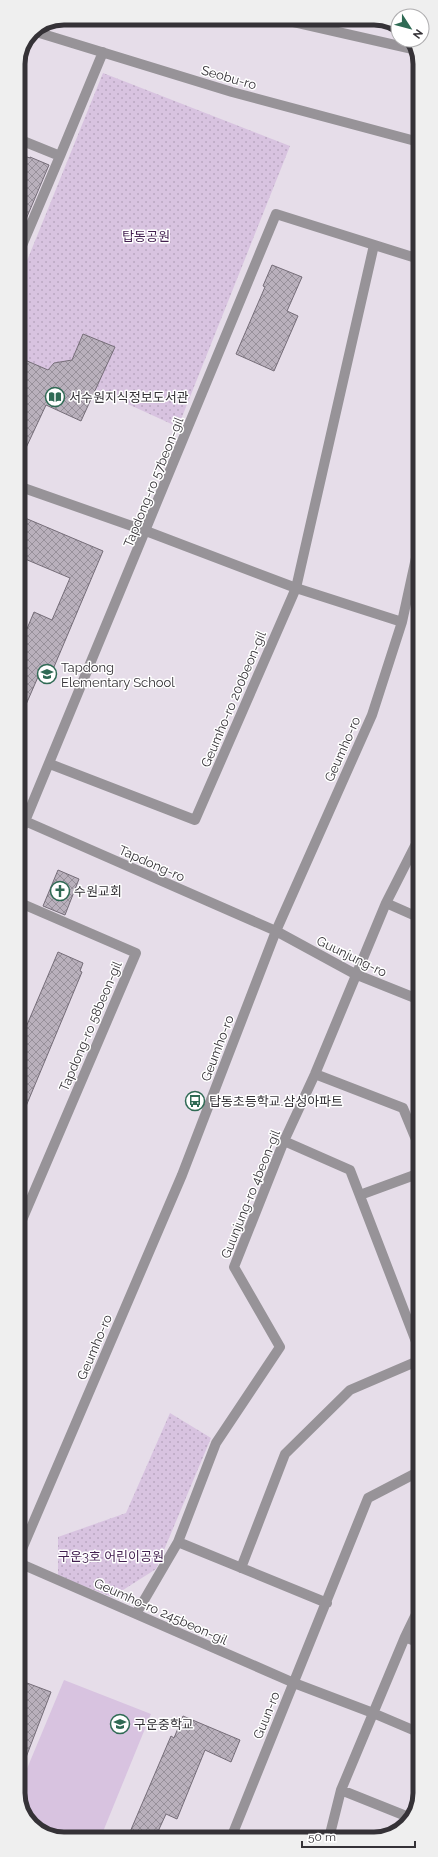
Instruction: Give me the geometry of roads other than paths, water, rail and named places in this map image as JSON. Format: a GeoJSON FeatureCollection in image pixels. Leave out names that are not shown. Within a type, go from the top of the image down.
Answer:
{"type":"FeatureCollection","features":[{"type":"Feature","properties":{"kind":"street"},"geometry":{"type":"LineString","coordinates":[[307,25],[410,48]]}},
{"type":"Feature","properties":{"kind":"street","name":"Seobu-ro"},"geometry":{"type":"LineString","coordinates":[[40,33],[232,92],[413,140]]}},
{"type":"Feature","properties":{"kind":"street"},"geometry":{"type":"LineString","coordinates":[[25,227],[60,156],[103,52]]}},
{"type":"Feature","properties":{"kind":"street"},"geometry":{"type":"LineString","coordinates":[[25,142],[60,156]]}},
{"type":"Feature","properties":{"kind":"street","name":"Tapdong-ro 57beon-gil"},"geometry":{"type":"LineString","coordinates":[[25,814],[50,764],[276,214],[413,257]]}},
{"type":"Feature","properties":{"kind":"street","name":"Geumho-ro 200beon-gil"},"geometry":{"type":"LineString","coordinates":[[50,764],[195,820],[296,588],[374,245]]}},
{"type":"Feature","properties":{"kind":"street"},"geometry":{"type":"LineString","coordinates":[[25,488],[146,531],[296,588],[402,622]]}},
{"type":"Feature","properties":{"kind":"street","name":"Geumho-ro"},"geometry":{"type":"LineString","coordinates":[[25,1542],[182,1176],[276,932],[372,715],[402,622],[413,572]]}},
{"type":"Feature","properties":{"kind":"street","name":"Tapdong-ro"},"geometry":{"type":"LineString","coordinates":[[25,821],[276,932]]}},
{"type":"Feature","properties":{"kind":"street","name":"Guunjung-ro 4beon-gil"},"geometry":{"type":"LineString","coordinates":[[136,1614],[178,1542],[216,1443],[280,1347],[234,1267],[284,1141],[315,1074],[386,903],[413,850]]}},
{"type":"Feature","properties":{"kind":"street"},"geometry":{"type":"LineString","coordinates":[[386,903],[413,915]]}},
{"type":"Feature","properties":{"kind":"street","name":"Tapdong-ro 58beon-gil"},"geometry":{"type":"LineString","coordinates":[[25,905],[136,953],[25,1213]]}},
{"type":"Feature","properties":{"kind":"street","name":"Guunjung-ro"},"geometry":{"type":"LineString","coordinates":[[276,932],[356,974],[413,997]]}},
{"type":"Feature","properties":{"kind":"street"},"geometry":{"type":"LineString","coordinates":[[315,1074],[403,1108],[413,1132]]}},
{"type":"Feature","properties":{"kind":"street"},"geometry":{"type":"LineString","coordinates":[[284,1141],[350,1170],[413,1334]]}},
{"type":"Feature","properties":{"kind":"street"},"geometry":{"type":"LineString","coordinates":[[360,1196],[413,1176]]}},
{"type":"Feature","properties":{"kind":"street"},"geometry":{"type":"LineString","coordinates":[[241,1568],[285,1454],[350,1390],[413,1363]]}},
{"type":"Feature","properties":{"kind":"street","name":"Guun-ro"},"geometry":{"type":"LineString","coordinates":[[233,1832],[327,1603],[368,1498],[413,1475]]}},
{"type":"Feature","properties":{"kind":"street"},"geometry":{"type":"LineString","coordinates":[[178,1542],[327,1603]]}},
{"type":"Feature","properties":{"kind":"street","name":"Geumho-ro 245beon-gil"},"geometry":{"type":"LineString","coordinates":[[25,1566],[294,1683],[413,1730]]}},
{"type":"Feature","properties":{"kind":"street"},"geometry":{"type":"LineString","coordinates":[[330,1832],[341,1790],[413,1620]]}},
{"type":"Feature","properties":{"kind":"street"},"geometry":{"type":"LineString","coordinates":[[405,1637],[413,1640]]}},
{"type":"Feature","properties":{"kind":"street"},"geometry":{"type":"LineString","coordinates":[[341,1790],[406,1816]]}},
{"type":"Feature","properties":{"kind":"place","name":"서수원지식정보도서관"},"geometry":{"type":"Point","coordinates":[55,397]}},
{"type":"Feature","properties":{"kind":"place","name":"Tapdong Elementary School"},"geometry":{"type":"Point","coordinates":[47,674]}},
{"type":"Feature","properties":{"kind":"place","name":"수원교회"},"geometry":{"type":"Point","coordinates":[60,891]}},
{"type":"Feature","properties":{"kind":"place","name":"탑동초등학교.삼성아파트"},"geometry":{"type":"Point","coordinates":[195,1101]}},
{"type":"Feature","properties":{"kind":"place","name":"구운중학교"},"geometry":{"type":"Point","coordinates":[120,1724]}},
{"type":"Feature","properties":{"kind":"park label","name":"탑동공원"},"geometry":{"type":"Point","coordinates":[146,236]}},
{"type":"Feature","properties":{"kind":"park label","name":"구운3호 어린이공원"},"geometry":{"type":"Point","coordinates":[111,1556]}}]}
